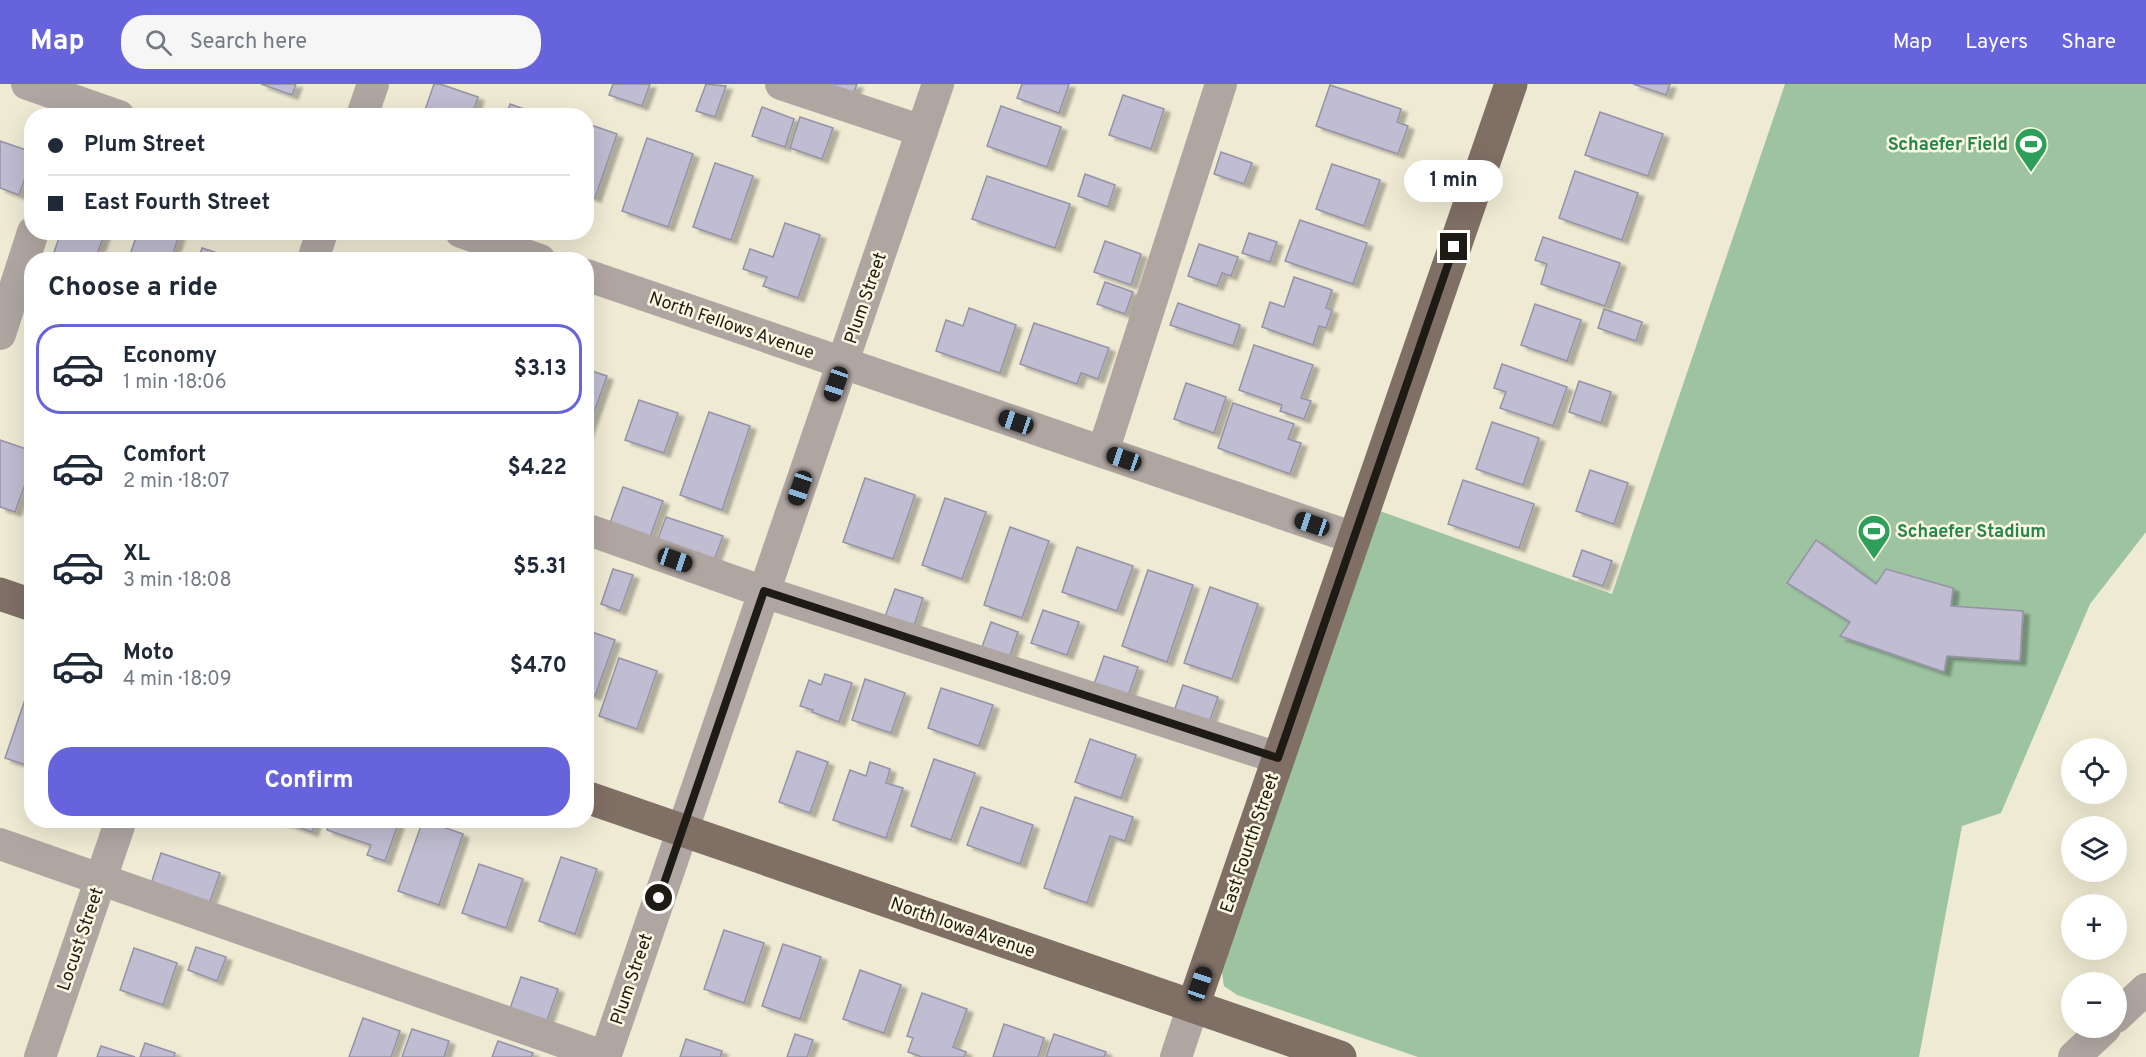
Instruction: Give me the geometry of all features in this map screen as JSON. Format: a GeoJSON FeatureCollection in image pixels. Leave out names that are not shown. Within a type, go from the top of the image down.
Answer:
{"type":"FeatureCollection","features":[{"type":"Feature","properties":{"kind":"main road","name":"East Fourth Street"},"geometry":{"type":"LineString","coordinates":[[1192,1006],[1354,538],[1505,86]]}},
{"type":"Feature","properties":{"kind":"main road"},"geometry":{"type":"LineString","coordinates":[[0,594],[24,602]]}},
{"type":"Feature","properties":{"kind":"main road","name":"North Iowa Avenue"},"geometry":{"type":"LineString","coordinates":[[594,800],[1340,1057]]}},
{"type":"Feature","properties":{"kind":"street"},"geometry":{"type":"LineString","coordinates":[[27,84],[98,108]]}},
{"type":"Feature","properties":{"kind":"street"},"geometry":{"type":"LineString","coordinates":[[365,108],[373,84]]}},
{"type":"Feature","properties":{"kind":"street"},"geometry":{"type":"LineString","coordinates":[[781,84],[922,131]]}},
{"type":"Feature","properties":{"kind":"street","name":"Plum Street"},"geometry":{"type":"LineString","coordinates":[[605,1057],[938,84]]}},
{"type":"Feature","properties":{"kind":"street"},"geometry":{"type":"LineString","coordinates":[[1103,452],[1221,84]]}},
{"type":"Feature","properties":{"kind":"street"},"geometry":{"type":"LineString","coordinates":[[484,240],[517,252]]}},
{"type":"Feature","properties":{"kind":"street"},"geometry":{"type":"LineString","coordinates":[[0,334],[24,260]]}},
{"type":"Feature","properties":{"kind":"street","name":"North Fellows Avenue"},"geometry":{"type":"LineString","coordinates":[[594,278],[1354,538]]}},
{"type":"Feature","properties":{"kind":"street"},"geometry":{"type":"LineString","coordinates":[[594,532],[764,591],[1278,758]]}},
{"type":"Feature","properties":{"kind":"street","name":"Locust Street"},"geometry":{"type":"LineString","coordinates":[[40,1057],[118,828]]}},
{"type":"Feature","properties":{"kind":"street"},"geometry":{"type":"LineString","coordinates":[[0,844],[605,1057]]}},
{"type":"Feature","properties":{"kind":"street"},"geometry":{"type":"LineString","coordinates":[[2127,1007],[2146,989]]}},
{"type":"Feature","properties":{"kind":"street","name":"East Fourth Street"},"geometry":{"type":"LineString","coordinates":[[1176,1057],[1192,1006]]}},
{"type":"Feature","properties":{"kind":"street"},"geometry":{"type":"LineString","coordinates":[[2074,1057],[2094,1038]]}},
{"type":"Feature","properties":{"kind":"green space","name":"Schaefer Stadium"},"geometry":{"type":"Polygon","coordinates":[[[1785,84],[2146,84],[2146,532],[2090,604],[2001,813],[1962,826],[1919,1057],[1418,1057],[1237,995],[1224,986],[1221,966],[1377,510],[1612,594],[1785,84]]]}},
{"type":"Feature","properties":{"kind":"building"},"geometry":{"type":"Polygon","coordinates":[[[261,84],[296,84],[292,95],[261,84]]]}},
{"type":"Feature","properties":{"kind":"building"},"geometry":{"type":"Polygon","coordinates":[[[434,84],[478,97],[475,108],[426,108],[434,84]]]}},
{"type":"Feature","properties":{"kind":"building"},"geometry":{"type":"Polygon","coordinates":[[[613,84],[650,84],[642,106],[609,95],[613,84]]]}},
{"type":"Feature","properties":{"kind":"building"},"geometry":{"type":"Polygon","coordinates":[[[706,84],[726,86],[715,117],[696,111],[706,84]]]}},
{"type":"Feature","properties":{"kind":"building"},"geometry":{"type":"Polygon","coordinates":[[[814,84],[857,84],[852,97],[814,84]]]}},
{"type":"Feature","properties":{"kind":"building"},"geometry":{"type":"Polygon","coordinates":[[[1022,84],[1069,84],[1059,113],[1017,98],[1022,84]]]}},
{"type":"Feature","properties":{"kind":"building"},"geometry":{"type":"Polygon","coordinates":[[[1633,84],[1670,84],[1666,95],[1633,84]]]}},
{"type":"Feature","properties":{"kind":"building"},"geometry":{"type":"Polygon","coordinates":[[[1330,85],[1401,109],[1397,122],[1408,126],[1398,154],[1316,126],[1330,85]]]}},
{"type":"Feature","properties":{"kind":"building"},"geometry":{"type":"Polygon","coordinates":[[[1123,95],[1164,109],[1151,149],[1109,135],[1123,95]]]}},
{"type":"Feature","properties":{"kind":"building"},"geometry":{"type":"Polygon","coordinates":[[[510,104],[521,108],[509,108],[510,104]]]}},
{"type":"Feature","properties":{"kind":"building"},"geometry":{"type":"Polygon","coordinates":[[[1001,106],[1061,127],[1047,167],[987,146],[1001,106]]]}},
{"type":"Feature","properties":{"kind":"building"},"geometry":{"type":"Polygon","coordinates":[[[762,107],[794,119],[785,147],[752,136],[762,107]]]}},
{"type":"Feature","properties":{"kind":"building"},"geometry":{"type":"Polygon","coordinates":[[[1600,112],[1663,134],[1648,176],[1585,155],[1600,112]]]}},
{"type":"Feature","properties":{"kind":"building"},"geometry":{"type":"Polygon","coordinates":[[[800,117],[833,128],[822,159],[790,148],[800,117]]]}},
{"type":"Feature","properties":{"kind":"building"},"geometry":{"type":"Polygon","coordinates":[[[594,126],[617,134],[594,198],[594,126]]]}},
{"type":"Feature","properties":{"kind":"building"},"geometry":{"type":"Polygon","coordinates":[[[647,138],[693,154],[668,227],[622,211],[647,138]]]}},
{"type":"Feature","properties":{"kind":"building"},"geometry":{"type":"Polygon","coordinates":[[[0,141],[24,149],[24,181],[19,195],[0,188],[0,141]]]}},
{"type":"Feature","properties":{"kind":"building"},"geometry":{"type":"Polygon","coordinates":[[[1221,152],[1252,163],[1244,184],[1214,174],[1221,152]]]}},
{"type":"Feature","properties":{"kind":"building"},"geometry":{"type":"Polygon","coordinates":[[[715,163],[753,176],[731,240],[693,227],[715,163]]]}},
{"type":"Feature","properties":{"kind":"building"},"geometry":{"type":"Polygon","coordinates":[[[1332,164],[1380,180],[1364,226],[1316,209],[1332,164]]]}},
{"type":"Feature","properties":{"kind":"building"},"geometry":{"type":"Polygon","coordinates":[[[1575,171],[1638,193],[1622,240],[1559,218],[1575,171]]]}},
{"type":"Feature","properties":{"kind":"building"},"geometry":{"type":"Polygon","coordinates":[[[1085,174],[1115,185],[1108,207],[1078,196],[1085,174]]]}},
{"type":"Feature","properties":{"kind":"building"},"geometry":{"type":"Polygon","coordinates":[[[987,176],[1070,204],[1055,248],[972,219],[987,176]]]}},
{"type":"Feature","properties":{"kind":"building"},"geometry":{"type":"Polygon","coordinates":[[[1300,220],[1367,243],[1353,284],[1285,261],[1300,220]]]}},
{"type":"Feature","properties":{"kind":"building"},"geometry":{"type":"Polygon","coordinates":[[[785,223],[820,235],[798,298],[763,286],[767,277],[743,269],[750,249],[773,257],[785,223]]]}},
{"type":"Feature","properties":{"kind":"building"},"geometry":{"type":"Polygon","coordinates":[[[1249,233],[1277,242],[1270,262],[1242,253],[1249,233]]]}},
{"type":"Feature","properties":{"kind":"building"},"geometry":{"type":"Polygon","coordinates":[[[1543,237],[1620,263],[1605,306],[1541,284],[1547,264],[1535,260],[1543,237]]]}},
{"type":"Feature","properties":{"kind":"building"},"geometry":{"type":"Polygon","coordinates":[[[58,240],[102,240],[98,252],[54,252],[58,240]]]}},
{"type":"Feature","properties":{"kind":"building"},"geometry":{"type":"Polygon","coordinates":[[[135,240],[177,240],[174,252],[131,252],[135,240]]]}},
{"type":"Feature","properties":{"kind":"building"},"geometry":{"type":"Polygon","coordinates":[[[1105,241],[1141,254],[1131,285],[1094,272],[1105,241]]]}},
{"type":"Feature","properties":{"kind":"building"},"geometry":{"type":"Polygon","coordinates":[[[1199,244],[1238,257],[1231,276],[1222,273],[1217,286],[1188,276],[1199,244]]]}},
{"type":"Feature","properties":{"kind":"building"},"geometry":{"type":"Polygon","coordinates":[[[202,248],[214,252],[201,252],[202,248]]]}},
{"type":"Feature","properties":{"kind":"building"},"geometry":{"type":"Polygon","coordinates":[[[1294,277],[1332,290],[1326,308],[1332,310],[1326,328],[1319,326],[1313,345],[1262,327],[1270,302],[1284,307],[1294,277]]]}},
{"type":"Feature","properties":{"kind":"building"},"geometry":{"type":"Polygon","coordinates":[[[1105,282],[1133,292],[1125,314],[1097,304],[1105,282]]]}},
{"type":"Feature","properties":{"kind":"building"},"geometry":{"type":"Polygon","coordinates":[[[1178,303],[1240,325],[1233,346],[1170,325],[1178,303]]]}},
{"type":"Feature","properties":{"kind":"building"},"geometry":{"type":"Polygon","coordinates":[[[1535,304],[1581,320],[1567,361],[1521,345],[1535,304]]]}},
{"type":"Feature","properties":{"kind":"building"},"geometry":{"type":"Polygon","coordinates":[[[969,308],[1016,325],[1000,373],[936,351],[946,320],[963,326],[969,308]]]}},
{"type":"Feature","properties":{"kind":"building"},"geometry":{"type":"Polygon","coordinates":[[[1604,309],[1642,322],[1636,341],[1598,328],[1604,309]]]}},
{"type":"Feature","properties":{"kind":"building"},"geometry":{"type":"Polygon","coordinates":[[[1034,323],[1109,348],[1098,379],[1081,373],[1077,384],[1020,364],[1034,323]]]}},
{"type":"Feature","properties":{"kind":"building"},"geometry":{"type":"Polygon","coordinates":[[[1254,345],[1313,365],[1301,398],[1311,401],[1304,419],[1280,411],[1282,405],[1239,390],[1254,345]]]}},
{"type":"Feature","properties":{"kind":"building"},"geometry":{"type":"Polygon","coordinates":[[[1502,364],[1567,387],[1553,426],[1500,408],[1506,392],[1494,388],[1502,364]]]}},
{"type":"Feature","properties":{"kind":"building"},"geometry":{"type":"Polygon","coordinates":[[[594,372],[607,376],[594,413],[594,372]]]}},
{"type":"Feature","properties":{"kind":"building"},"geometry":{"type":"Polygon","coordinates":[[[1579,381],[1611,392],[1601,423],[1569,412],[1579,381]]]}},
{"type":"Feature","properties":{"kind":"building"},"geometry":{"type":"Polygon","coordinates":[[[1186,383],[1226,397],[1214,433],[1174,419],[1186,383]]]}},
{"type":"Feature","properties":{"kind":"building"},"geometry":{"type":"Polygon","coordinates":[[[639,400],[678,413],[664,453],[625,440],[639,400]]]}},
{"type":"Feature","properties":{"kind":"building"},"geometry":{"type":"Polygon","coordinates":[[[1233,403],[1294,424],[1288,439],[1301,443],[1290,474],[1218,448],[1233,403]]]}},
{"type":"Feature","properties":{"kind":"building"},"geometry":{"type":"Polygon","coordinates":[[[709,412],[750,426],[722,510],[680,495],[709,412]]]}},
{"type":"Feature","properties":{"kind":"building"},"geometry":{"type":"Polygon","coordinates":[[[1492,422],[1539,438],[1523,485],[1476,469],[1492,422]]]}},
{"type":"Feature","properties":{"kind":"building"},"geometry":{"type":"Polygon","coordinates":[[[0,440],[24,448],[24,487],[15,512],[0,507],[0,440]]]}},
{"type":"Feature","properties":{"kind":"building"},"geometry":{"type":"Polygon","coordinates":[[[1590,470],[1628,483],[1614,524],[1576,511],[1590,470]]]}},
{"type":"Feature","properties":{"kind":"building"},"geometry":{"type":"Polygon","coordinates":[[[865,478],[915,495],[893,559],[843,542],[865,478]]]}},
{"type":"Feature","properties":{"kind":"building"},"geometry":{"type":"Polygon","coordinates":[[[1463,480],[1534,504],[1519,548],[1448,524],[1463,480]]]}},
{"type":"Feature","properties":{"kind":"building"},"geometry":{"type":"Polygon","coordinates":[[[623,487],[663,501],[650,537],[610,523],[623,487]]]}},
{"type":"Feature","properties":{"kind":"building"},"geometry":{"type":"Polygon","coordinates":[[[945,498],[986,512],[962,579],[922,565],[945,498]]]}},
{"type":"Feature","properties":{"kind":"building"},"geometry":{"type":"Polygon","coordinates":[[[666,517],[723,536],[712,566],[655,547],[666,517]]]}},
{"type":"Feature","properties":{"kind":"building"},"geometry":{"type":"Polygon","coordinates":[[[1010,527],[1049,541],[1022,618],[984,605],[1010,527]]]}},
{"type":"Feature","properties":{"kind":"building"},"geometry":{"type":"Polygon","coordinates":[[[1816,540],[1876,584],[1886,569],[1953,588],[1951,606],[2023,611],[2020,661],[1947,656],[1944,672],[1840,636],[1850,622],[1787,583],[1816,540]]]}},
{"type":"Feature","properties":{"kind":"building"},"geometry":{"type":"Polygon","coordinates":[[[1077,547],[1133,566],[1117,611],[1062,592],[1077,547]]]}},
{"type":"Feature","properties":{"kind":"building"},"geometry":{"type":"Polygon","coordinates":[[[1582,550],[1612,561],[1603,586],[1573,576],[1582,550]]]}},
{"type":"Feature","properties":{"kind":"building"},"geometry":{"type":"Polygon","coordinates":[[[613,569],[633,575],[620,611],[601,604],[613,569]]]}},
{"type":"Feature","properties":{"kind":"building"},"geometry":{"type":"Polygon","coordinates":[[[1148,570],[1193,585],[1167,662],[1122,646],[1148,570]]]}},
{"type":"Feature","properties":{"kind":"building"},"geometry":{"type":"Polygon","coordinates":[[[1210,587],[1258,604],[1232,679],[1184,663],[1210,587]]]}},
{"type":"Feature","properties":{"kind":"building"},"geometry":{"type":"Polygon","coordinates":[[[895,589],[923,598],[911,635],[882,625],[895,589]]]}},
{"type":"Feature","properties":{"kind":"building"},"geometry":{"type":"Polygon","coordinates":[[[1043,610],[1079,622],[1067,655],[1031,643],[1043,610]]]}},
{"type":"Feature","properties":{"kind":"building"},"geometry":{"type":"Polygon","coordinates":[[[991,622],[1018,632],[1006,667],[978,658],[991,622]]]}},
{"type":"Feature","properties":{"kind":"building"},"geometry":{"type":"Polygon","coordinates":[[[594,633],[615,640],[594,696],[594,633]]]}},
{"type":"Feature","properties":{"kind":"building"},"geometry":{"type":"Polygon","coordinates":[[[1104,656],[1138,667],[1126,702],[1092,690],[1104,656]]]}},
{"type":"Feature","properties":{"kind":"building"},"geometry":{"type":"Polygon","coordinates":[[[619,658],[657,671],[637,729],[599,716],[619,658]]]}},
{"type":"Feature","properties":{"kind":"building"},"geometry":{"type":"Polygon","coordinates":[[[825,674],[852,683],[839,722],[800,706],[809,680],[821,685],[825,674]]]}},
{"type":"Feature","properties":{"kind":"building"},"geometry":{"type":"Polygon","coordinates":[[[865,679],[905,693],[891,733],[852,720],[865,679]]]}},
{"type":"Feature","properties":{"kind":"building"},"geometry":{"type":"Polygon","coordinates":[[[1183,685],[1218,697],[1206,732],[1171,720],[1183,685]]]}},
{"type":"Feature","properties":{"kind":"building"},"geometry":{"type":"Polygon","coordinates":[[[941,688],[993,705],[979,746],[928,728],[941,688]]]}},
{"type":"Feature","properties":{"kind":"building"},"geometry":{"type":"Polygon","coordinates":[[[24,703],[24,764],[5,758],[24,703]]]}},
{"type":"Feature","properties":{"kind":"building"},"geometry":{"type":"Polygon","coordinates":[[[1090,739],[1136,755],[1121,798],[1075,782],[1090,739]]]}},
{"type":"Feature","properties":{"kind":"building"},"geometry":{"type":"Polygon","coordinates":[[[797,751],[828,762],[810,813],[779,802],[797,751]]]}},
{"type":"Feature","properties":{"kind":"building"},"geometry":{"type":"Polygon","coordinates":[[[934,759],[975,773],[951,840],[911,826],[934,759]]]}},
{"type":"Feature","properties":{"kind":"building"},"geometry":{"type":"Polygon","coordinates":[[[870,762],[890,769],[886,783],[903,788],[886,838],[833,820],[850,770],[866,776],[870,762]]]}},
{"type":"Feature","properties":{"kind":"building"},"geometry":{"type":"Polygon","coordinates":[[[1075,797],[1133,817],[1125,841],[1110,836],[1087,903],[1044,888],[1075,797]]]}},
{"type":"Feature","properties":{"kind":"building"},"geometry":{"type":"Polygon","coordinates":[[[981,807],[1033,825],[1020,864],[967,845],[981,807]]]}},
{"type":"Feature","properties":{"kind":"building"},"geometry":{"type":"Polygon","coordinates":[[[300,828],[313,828],[312,832],[300,828]]]}},
{"type":"Feature","properties":{"kind":"building"},"geometry":{"type":"Polygon","coordinates":[[[328,828],[397,828],[385,861],[367,855],[371,845],[327,830],[328,828]]]}},
{"type":"Feature","properties":{"kind":"building"},"geometry":{"type":"Polygon","coordinates":[[[420,828],[446,828],[463,834],[439,905],[398,891],[420,828]]]}},
{"type":"Feature","properties":{"kind":"building"},"geometry":{"type":"Polygon","coordinates":[[[161,853],[220,873],[207,910],[149,890],[161,853]]]}},
{"type":"Feature","properties":{"kind":"building"},"geometry":{"type":"Polygon","coordinates":[[[561,857],[597,869],[575,934],[539,921],[561,857]]]}},
{"type":"Feature","properties":{"kind":"building"},"geometry":{"type":"Polygon","coordinates":[[[479,864],[523,879],[506,928],[462,913],[479,864]]]}},
{"type":"Feature","properties":{"kind":"building"},"geometry":{"type":"Polygon","coordinates":[[[724,930],[764,943],[744,1003],[704,989],[724,930]]]}},
{"type":"Feature","properties":{"kind":"building"},"geometry":{"type":"Polygon","coordinates":[[[783,944],[821,957],[800,1019],[762,1006],[783,944]]]}},
{"type":"Feature","properties":{"kind":"building"},"geometry":{"type":"Polygon","coordinates":[[[196,947],[226,957],[217,981],[188,970],[196,947]]]}},
{"type":"Feature","properties":{"kind":"building"},"geometry":{"type":"Polygon","coordinates":[[[134,948],[177,963],[163,1005],[120,990],[134,948]]]}},
{"type":"Feature","properties":{"kind":"building"},"geometry":{"type":"Polygon","coordinates":[[[860,970],[901,985],[884,1033],[843,1019],[860,970]]]}},
{"type":"Feature","properties":{"kind":"building"},"geometry":{"type":"Polygon","coordinates":[[[521,977],[558,989],[545,1026],[508,1014],[521,977]]]}},
{"type":"Feature","properties":{"kind":"building"},"geometry":{"type":"Polygon","coordinates":[[[922,993],[967,1009],[953,1047],[966,1052],[964,1057],[922,1057],[908,1052],[913,1038],[907,1036],[922,993]]]}},
{"type":"Feature","properties":{"kind":"building"},"geometry":{"type":"Polygon","coordinates":[[[363,1018],[400,1031],[391,1057],[349,1057],[363,1018]]]}},
{"type":"Feature","properties":{"kind":"building"},"geometry":{"type":"Polygon","coordinates":[[[1004,1024],[1044,1038],[1038,1057],[993,1057],[1004,1024]]]}},
{"type":"Feature","properties":{"kind":"building"},"geometry":{"type":"Polygon","coordinates":[[[412,1029],[449,1041],[444,1057],[402,1057],[412,1029]]]}},
{"type":"Feature","properties":{"kind":"building"},"geometry":{"type":"Polygon","coordinates":[[[795,1034],[813,1040],[807,1057],[787,1057],[795,1034]]]}},
{"type":"Feature","properties":{"kind":"building"},"geometry":{"type":"Polygon","coordinates":[[[1054,1034],[1106,1052],[1104,1057],[1046,1057],[1054,1034]]]}},
{"type":"Feature","properties":{"kind":"building"},"geometry":{"type":"Polygon","coordinates":[[[686,1039],[722,1051],[720,1057],[680,1057],[686,1039]]]}},
{"type":"Feature","properties":{"kind":"building"},"geometry":{"type":"Polygon","coordinates":[[[498,1041],[533,1053],[531,1057],[492,1057],[498,1041]]]}},
{"type":"Feature","properties":{"kind":"building"},"geometry":{"type":"Polygon","coordinates":[[[145,1043],[175,1053],[174,1057],[140,1057],[145,1043]]]}},
{"type":"Feature","properties":{"kind":"building"},"geometry":{"type":"Polygon","coordinates":[[[101,1046],[135,1057],[97,1057],[101,1046]]]}},
{"type":"Feature","properties":{"kind":"place","name":"Schaefer Field"},"geometry":{"type":"Point","coordinates":[2031,173]}},
{"type":"Feature","properties":{"kind":"place","name":"Schaefer Stadium"},"geometry":{"type":"Point","coordinates":[1874,560]}},
{"type":"Feature","properties":{"kind":"route"},"geometry":{"type":"LineString","coordinates":[[659,898],[764,591],[1278,758],[1454,247]]}}]}
